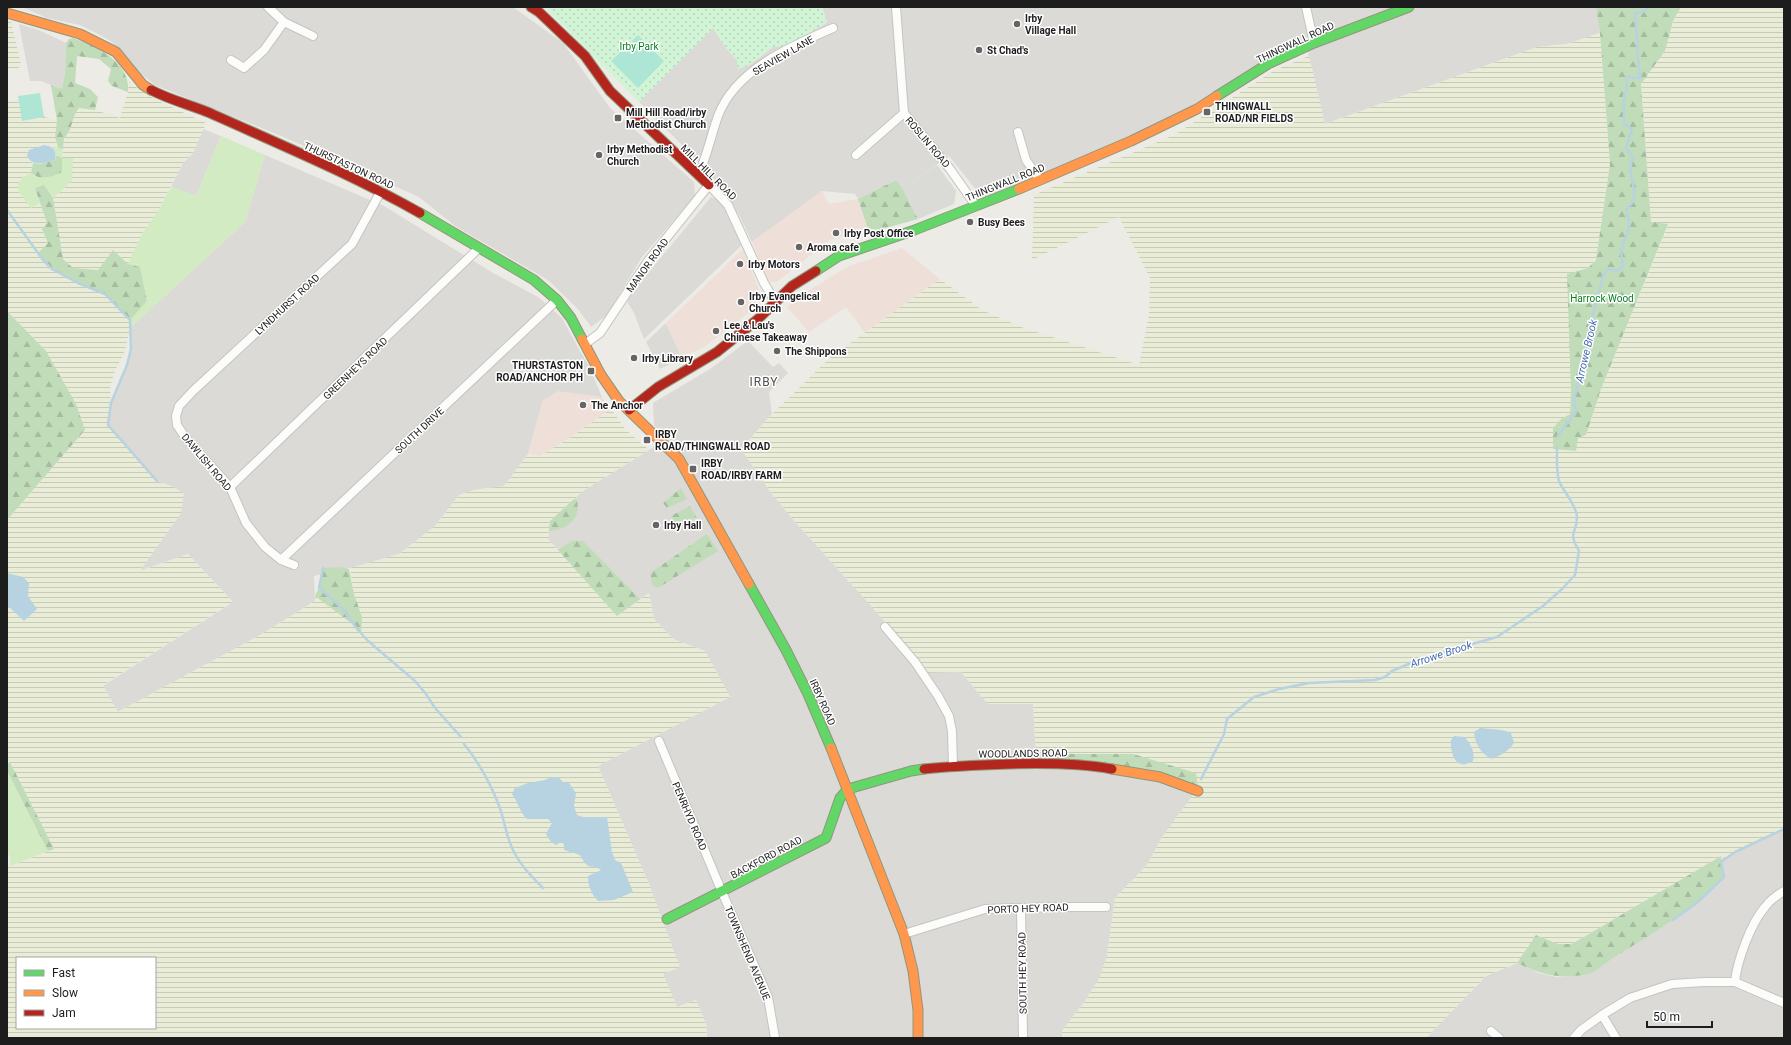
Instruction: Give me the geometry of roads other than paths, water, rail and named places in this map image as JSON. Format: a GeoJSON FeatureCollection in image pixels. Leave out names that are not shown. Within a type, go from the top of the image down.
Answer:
{"type":"FeatureCollection","features":[{"type":"Feature","properties":{"kind":"street"},"geometry":{"type":"LineString","coordinates":[[268,7],[284,22],[313,36]]}},
{"type":"Feature","properties":{"kind":"street","name":"MILL HILL ROAD"},"geometry":{"type":"LineString","coordinates":[[531,7],[539,12],[584,56],[615,96],[699,174],[728,204],[764,283],[776,303]]}},
{"type":"Feature","properties":{"kind":"street","name":"ROSLIN ROAD"},"geometry":{"type":"LineString","coordinates":[[896,7],[904,113],[950,169],[976,206]]}},
{"type":"Feature","properties":{"kind":"street"},"geometry":{"type":"LineString","coordinates":[[1306,7],[1314,43]]}},
{"type":"Feature","properties":{"kind":"street","name":"THINGWALL ROAD"},"geometry":{"type":"LineString","coordinates":[[629,410],[658,387],[716,352],[776,303],[792,286],[839,256],[912,231],[976,206],[1131,141],[1197,109],[1268,64],[1314,43],[1409,7]]}},
{"type":"Feature","properties":{"kind":"street","name":"THURSTASTON ROAD"},"geometry":{"type":"LineString","coordinates":[[7,13],[84,36],[116,52],[143,85],[162,96],[203,110],[381,191],[534,280],[557,300],[571,318],[601,375],[619,401],[629,410]]}},
{"type":"Feature","properties":{"kind":"street"},"geometry":{"type":"LineString","coordinates":[[231,60],[244,68],[264,50],[284,22]]}},
{"type":"Feature","properties":{"kind":"street","name":"SEAVIEW LANE"},"geometry":{"type":"LineString","coordinates":[[699,174],[707,155],[718,116],[731,93],[744,78],[755,68],[812,37],[833,28]]}},
{"type":"Feature","properties":{"kind":"street"},"geometry":{"type":"LineString","coordinates":[[856,155],[904,113]]}},
{"type":"Feature","properties":{"kind":"street"},"geometry":{"type":"LineString","coordinates":[[1018,132],[1026,160],[1040,180]]}},
{"type":"Feature","properties":{"kind":"street","name":"MANOR ROAD"},"geometry":{"type":"LineString","coordinates":[[585,344],[600,333],[648,261],[709,186]]}},
{"type":"Feature","properties":{"kind":"street","name":"LYNDHURST ROAD"},"geometry":{"type":"LineString","coordinates":[[179,406],[193,391],[352,244],[381,191]]}},
{"type":"Feature","properties":{"kind":"street","name":"GREENHEYS ROAD"},"geometry":{"type":"LineString","coordinates":[[230,487],[479,248]]}},
{"type":"Feature","properties":{"kind":"street","name":"SOUTH DRIVE"},"geometry":{"type":"LineString","coordinates":[[282,560],[557,300]]}},
{"type":"Feature","properties":{"kind":"street","name":"DAWLISH ROAD"},"geometry":{"type":"LineString","coordinates":[[179,406],[176,416],[177,425],[185,437],[230,487],[246,523],[265,547],[282,560],[294,565]]}},
{"type":"Feature","properties":{"kind":"street","name":"IRBY ROAD"},"geometry":{"type":"LineString","coordinates":[[629,410],[680,459],[786,650],[808,694],[848,789],[865,838],[904,934],[913,971],[918,1010],[918,1038]]}},
{"type":"Feature","properties":{"kind":"street"},"geometry":{"type":"LineString","coordinates":[[885,627],[915,662],[938,696],[949,716],[952,731],[953,766]]}},
{"type":"Feature","properties":{"kind":"street","name":"PENRHYD ROAD"},"geometry":{"type":"LineString","coordinates":[[659,741],[722,892]]}},
{"type":"Feature","properties":{"kind":"street","name":"WOODLANDS ROAD"},"geometry":{"type":"LineString","coordinates":[[848,789],[911,771],[953,766],[1059,763],[1084,764],[1160,777],[1198,790]]}},
{"type":"Feature","properties":{"kind":"street","name":"BACKFORD ROAD"},"geometry":{"type":"LineString","coordinates":[[667,919],[826,838],[840,798],[848,789]]}},
{"type":"Feature","properties":{"kind":"street"},"geometry":{"type":"LineString","coordinates":[[1735,982],[1736,971],[1744,947],[1758,916],[1764,907],[1784,890]]}},
{"type":"Feature","properties":{"kind":"street","name":"TOWNSHEND AVENUE"},"geometry":{"type":"LineString","coordinates":[[722,892],[768,997],[775,1038]]}},
{"type":"Feature","properties":{"kind":"street","name":"PORTO HEY ROAD"},"geometry":{"type":"LineString","coordinates":[[904,934],[985,909],[1106,907]]}},
{"type":"Feature","properties":{"kind":"street","name":"SOUTH HEY ROAD"},"geometry":{"type":"LineString","coordinates":[[1021,908],[1024,1038]]}},
{"type":"Feature","properties":{"kind":"street"},"geometry":{"type":"LineString","coordinates":[[1574,1038],[1602,1015],[1630,998],[1672,984],[1735,982],[1784,1002]]}},
{"type":"Feature","properties":{"kind":"street"},"geometry":{"type":"LineString","coordinates":[[1602,1015],[1616,1038]]}},
{"type":"Feature","properties":{"kind":"street"},"geometry":{"type":"LineString","coordinates":[[1491,1031],[1499,1038]]}},
{"type":"Feature","properties":{"kind":"water"},"geometry":{"type":"Polygon","coordinates":[[[44,145],[50,146],[54,150],[55,160],[40,163],[32,162],[27,156],[29,150],[44,145]]]}},
{"type":"Feature","properties":{"kind":"water"},"geometry":{"type":"Polygon","coordinates":[[[7,573],[23,577],[29,583],[28,596],[37,609],[24,621],[7,605],[7,573]]]}},
{"type":"Feature","properties":{"kind":"water"},"geometry":{"type":"Polygon","coordinates":[[[1480,728],[1500,730],[1511,733],[1514,743],[1504,753],[1491,759],[1481,751],[1477,744],[1474,732],[1480,728]]]}},
{"type":"Feature","properties":{"kind":"water"},"geometry":{"type":"Polygon","coordinates":[[[1454,736],[1465,737],[1472,748],[1473,761],[1467,764],[1462,764],[1455,760],[1451,745],[1451,740],[1454,736]]]}},
{"type":"Feature","properties":{"kind":"water"},"geometry":{"type":"Polygon","coordinates":[[[551,777],[558,777],[563,782],[569,783],[576,793],[574,806],[577,815],[583,817],[607,817],[612,852],[615,860],[621,863],[633,892],[614,900],[598,901],[590,889],[588,876],[601,870],[588,866],[580,855],[564,850],[564,844],[560,842],[556,845],[551,842],[546,834],[552,823],[548,819],[527,819],[523,814],[512,794],[515,788],[551,777]]]}},
{"type":"Feature","properties":{"kind":"waterway","name":"Arrowe Brook"},"geometry":{"type":"LineString","coordinates":[[1558,436],[1576,411],[1574,400],[1603,276],[1608,269],[1618,271],[1623,266],[1621,249],[1629,229],[1626,210],[1632,203],[1635,194],[1631,174],[1631,164],[1633,158],[1626,148],[1632,129],[1624,124],[1624,95],[1627,90],[1626,77],[1641,78],[1639,70],[1635,13],[1643,12],[1650,7]]}},
{"type":"Feature","properties":{"kind":"waterway"},"geometry":{"type":"LineString","coordinates":[[7,210],[43,260],[52,269],[78,283],[105,294],[130,320],[131,349],[127,365],[111,403],[108,425],[157,481]]}},
{"type":"Feature","properties":{"kind":"waterway","name":"Arrowe Brook"},"geometry":{"type":"LineString","coordinates":[[1201,779],[1224,734],[1227,719],[1254,697],[1279,689],[1309,683],[1375,680],[1385,677],[1392,671],[1423,658],[1497,637],[1543,606],[1562,589],[1575,575],[1579,551],[1573,536],[1577,523],[1575,508],[1558,477],[1557,447]]}},
{"type":"Feature","properties":{"kind":"waterway"},"geometry":{"type":"LineString","coordinates":[[323,568],[319,588],[340,606],[367,640],[415,681],[435,708],[461,737]]}},
{"type":"Feature","properties":{"kind":"waterway"},"geometry":{"type":"LineString","coordinates":[[464,744],[476,760],[490,784],[501,811],[506,832],[517,857],[527,871],[543,888]]}},
{"type":"Feature","properties":{"kind":"waterway"},"geometry":{"type":"LineString","coordinates":[[1673,920],[1698,902],[1724,877],[1721,862],[1735,852],[1784,829]]}},
{"type":"Feature","properties":{"kind":"place","name":"Irby Village Hall"},"geometry":{"type":"Point","coordinates":[1017,24]}},
{"type":"Feature","properties":{"kind":"place","name":"St Chad's"},"geometry":{"type":"Point","coordinates":[979,50]}},
{"type":"Feature","properties":{"kind":"place","name":"THINGWALL ROAD/NR FIELDS"},"geometry":{"type":"Point","coordinates":[1207,112]}},
{"type":"Feature","properties":{"kind":"place","name":"Mill Hill Road/irby Methodist Church"},"geometry":{"type":"Point","coordinates":[618,118]}},
{"type":"Feature","properties":{"kind":"place","name":"Irby Methodist Church"},"geometry":{"type":"Point","coordinates":[599,155]}},
{"type":"Feature","properties":{"kind":"place","name":"Busy Bees"},"geometry":{"type":"Point","coordinates":[970,222]}},
{"type":"Feature","properties":{"kind":"place","name":"Irby Post Office"},"geometry":{"type":"Point","coordinates":[836,233]}},
{"type":"Feature","properties":{"kind":"place","name":"Aroma cafe"},"geometry":{"type":"Point","coordinates":[799,247]}},
{"type":"Feature","properties":{"kind":"place","name":"Irby Motors"},"geometry":{"type":"Point","coordinates":[740,264]}},
{"type":"Feature","properties":{"kind":"place","name":"Irby Evangelical Church"},"geometry":{"type":"Point","coordinates":[741,302]}},
{"type":"Feature","properties":{"kind":"place","name":"Lee & Lau's Chinese Takeaway"},"geometry":{"type":"Point","coordinates":[716,331]}},
{"type":"Feature","properties":{"kind":"place","name":"The Shippons"},"geometry":{"type":"Point","coordinates":[777,351]}},
{"type":"Feature","properties":{"kind":"place","name":"Irby Library"},"geometry":{"type":"Point","coordinates":[634,358]}},
{"type":"Feature","properties":{"kind":"place","name":"THURSTASTON ROAD/ANCHOR PH"},"geometry":{"type":"Point","coordinates":[591,371]}},
{"type":"Feature","properties":{"kind":"place","name":"The Anchor"},"geometry":{"type":"Point","coordinates":[583,405]}},
{"type":"Feature","properties":{"kind":"place","name":"IRBY ROAD/THINGWALL ROAD"},"geometry":{"type":"Point","coordinates":[647,440]}},
{"type":"Feature","properties":{"kind":"place","name":"IRBY ROAD/IRBY FARM"},"geometry":{"type":"Point","coordinates":[693,469]}},
{"type":"Feature","properties":{"kind":"place","name":"Irby Hall"},"geometry":{"type":"Point","coordinates":[656,525]}},
{"type":"Feature","properties":{"kind":"district","name":"IRBY"},"geometry":{"type":"Point","coordinates":[764,382]}},
{"type":"Feature","properties":{"kind":"park label","name":"Irby Park"},"geometry":{"type":"Point","coordinates":[639,46]}},
{"type":"Feature","properties":{"kind":"park label","name":"Harrock Wood"},"geometry":{"type":"Point","coordinates":[1602,298]}}]}
